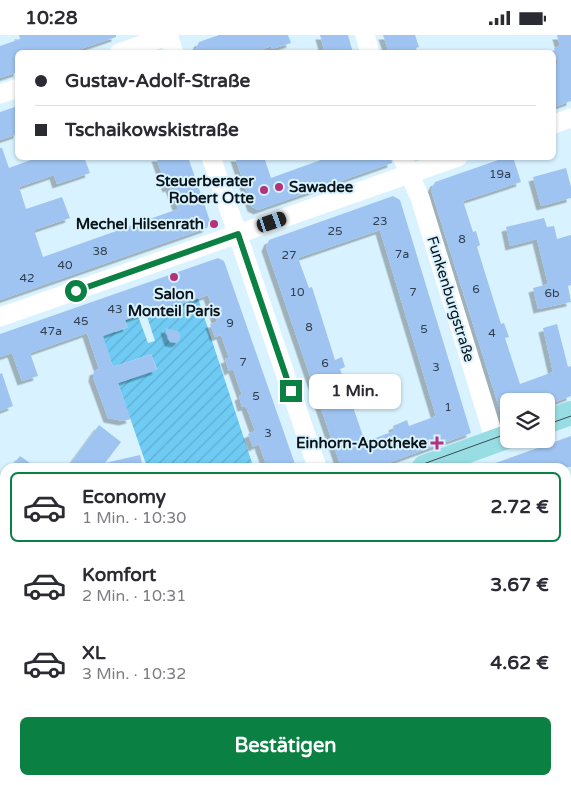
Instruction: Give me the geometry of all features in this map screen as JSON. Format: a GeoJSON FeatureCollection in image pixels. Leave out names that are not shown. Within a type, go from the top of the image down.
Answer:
{"type":"FeatureCollection","features":[{"type":"Feature","properties":{"kind":"main road"},"geometry":{"type":"LineString","coordinates":[[555,419],[571,413]]}},
{"type":"Feature","properties":{"kind":"main road"},"geometry":{"type":"LineString","coordinates":[[435,463],[500,440]]}},
{"type":"Feature","properties":{"kind":"street"},"geometry":{"type":"LineString","coordinates":[[127,50],[169,35],[173,50]]}},
{"type":"Feature","properties":{"kind":"street"},"geometry":{"type":"LineString","coordinates":[[365,35],[369,50]]}},
{"type":"Feature","properties":{"kind":"street"},"geometry":{"type":"LineString","coordinates":[[0,94],[15,89]]}},
{"type":"Feature","properties":{"kind":"street"},"geometry":{"type":"LineString","coordinates":[[556,123],[571,118]]}},
{"type":"Feature","properties":{"kind":"street"},"geometry":{"type":"LineString","coordinates":[[212,160],[316,463]]}},
{"type":"Feature","properties":{"kind":"street"},"geometry":{"type":"LineString","coordinates":[[0,317],[238,234],[406,166],[441,160]]}},
{"type":"Feature","properties":{"kind":"street","name":"Funkenburgstraße"},"geometry":{"type":"LineString","coordinates":[[406,166],[420,199],[500,433]]}},
{"type":"Feature","properties":{"kind":"shaded area"},"geometry":{"type":"Polygon","coordinates":[[[198,298],[252,463],[146,463],[118,383],[157,369],[151,354],[113,367],[100,329],[116,332],[128,327],[125,320],[138,316],[148,343],[155,341],[146,313],[177,299],[179,304],[198,298]]]}},
{"type":"Feature","properties":{"kind":"building"},"geometry":{"type":"Polygon","coordinates":[[[19,35],[116,35],[116,37],[78,50],[15,50],[15,73],[0,78],[0,46],[20,39],[19,35]]]}},
{"type":"Feature","properties":{"kind":"building"},"geometry":{"type":"Polygon","coordinates":[[[219,35],[288,35],[291,43],[272,49],[271,46],[261,50],[195,50],[199,42],[219,35]]]}},
{"type":"Feature","properties":{"kind":"building"},"geometry":{"type":"Polygon","coordinates":[[[320,35],[348,35],[352,50],[324,50],[320,35]]]}},
{"type":"Feature","properties":{"kind":"building"},"geometry":{"type":"Polygon","coordinates":[[[383,35],[415,35],[419,47],[416,48],[417,50],[388,50],[383,35]]]}},
{"type":"Feature","properties":{"kind":"building"},"geometry":{"type":"Polygon","coordinates":[[[557,35],[571,35],[571,101],[556,106],[556,64],[558,64],[554,48],[560,46],[557,35]]]}},
{"type":"Feature","properties":{"kind":"building"},"geometry":{"type":"Polygon","coordinates":[[[15,107],[15,135],[0,140],[0,112],[15,107]]]}},
{"type":"Feature","properties":{"kind":"building"},"geometry":{"type":"Polygon","coordinates":[[[0,148],[2,148],[9,168],[31,160],[85,160],[90,173],[57,184],[54,175],[19,187],[26,209],[62,197],[70,218],[34,230],[43,257],[178,209],[170,187],[167,188],[157,160],[189,160],[210,221],[207,228],[0,300],[0,148]]]}},
{"type":"Feature","properties":{"kind":"building"},"geometry":{"type":"Polygon","coordinates":[[[236,160],[265,160],[271,178],[321,160],[392,160],[392,163],[258,210],[252,207],[236,160]]]}},
{"type":"Feature","properties":{"kind":"building"},"geometry":{"type":"Polygon","coordinates":[[[498,160],[514,160],[521,182],[463,201],[473,232],[476,231],[480,245],[477,247],[501,324],[504,323],[509,337],[505,338],[520,384],[553,372],[543,328],[557,324],[568,367],[571,366],[571,396],[555,402],[555,393],[500,393],[500,410],[431,190],[435,182],[498,160]]]}},
{"type":"Feature","properties":{"kind":"building"},"geometry":{"type":"Polygon","coordinates":[[[566,168],[571,187],[571,198],[541,206],[533,177],[566,168]]]}},
{"type":"Feature","properties":{"kind":"building"},"geometry":{"type":"Polygon","coordinates":[[[393,196],[400,200],[471,433],[388,463],[340,463],[266,247],[269,240],[393,196]],[[380,230],[298,258],[309,288],[312,287],[335,360],[342,357],[345,367],[340,369],[365,442],[394,431],[393,426],[407,420],[409,426],[436,416],[380,230]]]}},
{"type":"Feature","properties":{"kind":"building"},"geometry":{"type":"Polygon","coordinates":[[[544,218],[547,227],[554,226],[557,239],[571,235],[571,285],[568,286],[571,302],[538,309],[533,288],[548,284],[537,239],[510,246],[506,227],[544,218]]]}},
{"type":"Feature","properties":{"kind":"building"},"geometry":{"type":"Polygon","coordinates":[[[218,258],[224,261],[295,463],[266,463],[259,444],[253,447],[248,434],[255,431],[246,406],[242,407],[239,396],[242,395],[233,369],[229,371],[225,359],[229,358],[221,335],[215,337],[210,324],[217,322],[208,295],[125,320],[128,327],[103,336],[113,367],[151,354],[157,370],[118,383],[131,419],[123,421],[108,418],[93,377],[94,371],[99,369],[87,333],[30,353],[38,376],[22,381],[12,353],[0,357],[0,334],[218,258]]]}},
{"type":"Feature","properties":{"kind":"building"},"geometry":{"type":"Polygon","coordinates":[[[165,328],[178,331],[180,333],[180,340],[176,343],[170,342],[165,328]]]}},
{"type":"Feature","properties":{"kind":"building"},"geometry":{"type":"Polygon","coordinates":[[[2,373],[13,406],[0,411],[0,374],[2,373]]]}},
{"type":"Feature","properties":{"kind":"building"},"geometry":{"type":"Polygon","coordinates":[[[99,425],[121,442],[105,463],[71,463],[99,425]]]}},
{"type":"Feature","properties":{"kind":"building"},"geometry":{"type":"Polygon","coordinates":[[[571,436],[571,463],[495,463],[537,448],[555,448],[555,442],[571,436]]]}},
{"type":"Feature","properties":{"kind":"building"},"geometry":{"type":"Polygon","coordinates":[[[140,455],[142,463],[105,463],[140,455]]]}},
{"type":"Feature","properties":{"kind":"building"},"geometry":{"type":"Polygon","coordinates":[[[20,456],[30,463],[14,463],[20,456]]]}},
{"type":"Feature","properties":{"kind":"tram line"},"geometry":{"type":"LineString","coordinates":[[555,422],[571,416]]}},
{"type":"Feature","properties":{"kind":"tram line"},"geometry":{"type":"LineString","coordinates":[[426,463],[500,436]]}},
{"type":"Feature","properties":{"kind":"place","name":"Sawadee"},"geometry":{"type":"Point","coordinates":[279,187]}},
{"type":"Feature","properties":{"kind":"place","name":"Steuerberater Robert Otte"},"geometry":{"type":"Point","coordinates":[264,190]}},
{"type":"Feature","properties":{"kind":"place","name":"Mechel Hilsenrath"},"geometry":{"type":"Point","coordinates":[214,224]}},
{"type":"Feature","properties":{"kind":"place","name":"Salon Monteil Paris"},"geometry":{"type":"Point","coordinates":[174,277]}},
{"type":"Feature","properties":{"kind":"place","name":"Einhorn-Apotheke"},"geometry":{"type":"Point","coordinates":[437,443]}},
{"type":"Feature","properties":{"kind":"route"},"geometry":{"type":"LineString","coordinates":[[76,291],[238,234],[291,391]]}}]}
